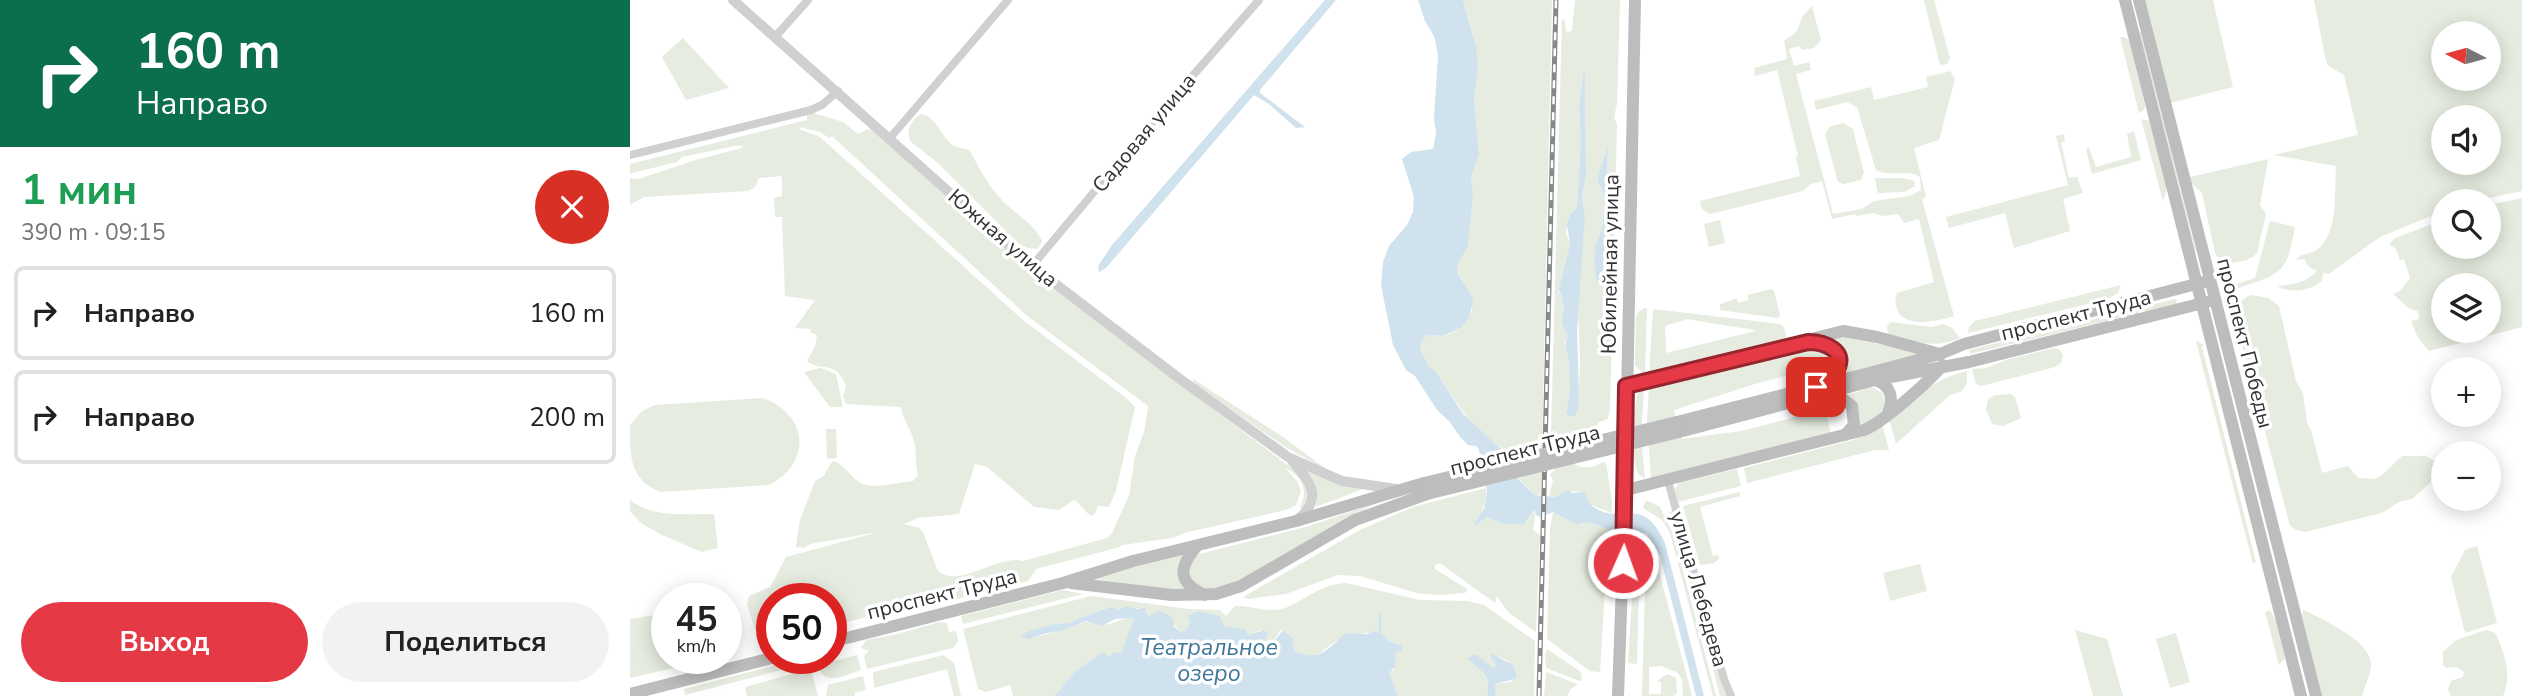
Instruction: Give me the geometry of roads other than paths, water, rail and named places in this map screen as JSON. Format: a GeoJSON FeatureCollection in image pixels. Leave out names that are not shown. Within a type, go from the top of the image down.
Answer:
{"type":"FeatureCollection","features":[{"type":"Feature","properties":{"kind":"main road","name":"Юбилейная улица"},"geometry":{"type":"LineString","coordinates":[[1618,696],[1626,490],[1635,0]]}},
{"type":"Feature","properties":{"kind":"main road","name":"проспект Победы"},"geometry":{"type":"LineString","coordinates":[[2125,0],[2316,696]]}},
{"type":"Feature","properties":{"kind":"main road","name":"проспект Победы"},"geometry":{"type":"LineString","coordinates":[[2139,0],[2203,283]]}},
{"type":"Feature","properties":{"kind":"main road","name":"проспект Труда"},"geometry":{"type":"LineString","coordinates":[[1818,391],[1875,380],[1941,359],[1964,344],[2203,283]]}},
{"type":"Feature","properties":{"kind":"main road","name":"проспект Победы"},"geometry":{"type":"LineString","coordinates":[[2208,302],[2301,696]]}},
{"type":"Feature","properties":{"kind":"main road","name":"проспект Труда"},"geometry":{"type":"LineString","coordinates":[[1063,583],[1206,596],[1241,586],[1354,520],[1426,489],[1941,359],[1969,362],[2208,302]]}},
{"type":"Feature","properties":{"kind":"main road"},"geometry":{"type":"LineString","coordinates":[[1626,386],[1808,342],[1837,332],[1852,332],[1941,359],[1933,377],[1871,428],[1842,438],[1626,490]]}},
{"type":"Feature","properties":{"kind":"main road"},"geometry":{"type":"LineString","coordinates":[[1808,342],[1830,346],[1839,360],[1835,374],[1818,391],[1843,399],[1853,406],[1854,425],[1842,438]]}},
{"type":"Feature","properties":{"kind":"main road"},"geometry":{"type":"LineString","coordinates":[[1875,380],[1884,384],[1890,392],[1892,400],[1888,414]]}},
{"type":"Feature","properties":{"kind":"main road","name":"проспект Труда"},"geometry":{"type":"LineString","coordinates":[[847,638],[1063,583],[1113,566],[1296,522],[1406,488],[1426,489]]}},
{"type":"Feature","properties":{"kind":"main road"},"geometry":{"type":"LineString","coordinates":[[1198,545],[1185,562],[1183,575],[1190,587],[1206,596]]}},
{"type":"Feature","properties":{"kind":"main road"},"geometry":{"type":"LineString","coordinates":[[2282,620],[2289,614],[2296,617]]}},
{"type":"Feature","properties":{"kind":"main road"},"geometry":{"type":"LineString","coordinates":[[630,694],[756,662]]}},
{"type":"Feature","properties":{"kind":"street","name":"Южная улица"},"geometry":{"type":"LineString","coordinates":[[733,0],[1032,267],[1288,457]]}},
{"type":"Feature","properties":{"kind":"street"},"geometry":{"type":"LineString","coordinates":[[775,37],[808,0]]}},
{"type":"Feature","properties":{"kind":"street"},"geometry":{"type":"LineString","coordinates":[[890,138],[1008,0]]}},
{"type":"Feature","properties":{"kind":"street","name":"Садовая улица"},"geometry":{"type":"LineString","coordinates":[[1032,267],[1160,113],[1259,0]]}},
{"type":"Feature","properties":{"kind":"street"},"geometry":{"type":"LineString","coordinates":[[630,155],[811,110],[822,105],[838,91]]}},
{"type":"Feature","properties":{"kind":"street"},"geometry":{"type":"LineString","coordinates":[[1288,457],[1342,481],[1385,489],[1406,488]]}},
{"type":"Feature","properties":{"kind":"street"},"geometry":{"type":"LineString","coordinates":[[1288,457],[1307,478],[1313,492],[1309,509],[1296,522]]}},
{"type":"Feature","properties":{"kind":"street","name":"улица Лебедева"},"geometry":{"type":"LineString","coordinates":[[1668,481],[1731,696]]}},
{"type":"Feature","properties":{"kind":"water"},"geometry":{"type":"Polygon","coordinates":[[[1325,0],[1336,0],[1260,90],[1260,93],[1305,127],[1296,128],[1269,104],[1254,95],[1106,268],[1099,272],[1098,266],[1112,245],[1325,0]]]}},
{"type":"Feature","properties":{"kind":"water"},"geometry":{"type":"Polygon","coordinates":[[[1418,0],[1463,0],[1476,47],[1478,68],[1474,98],[1479,155],[1471,177],[1473,195],[1468,247],[1458,263],[1457,273],[1472,296],[1469,317],[1461,328],[1443,336],[1427,335],[1421,344],[1421,351],[1429,368],[1435,370],[1464,415],[1501,449],[1510,470],[1535,495],[1555,497],[1568,490],[1573,493],[1584,492],[1592,506],[1603,512],[1640,515],[1656,528],[1665,543],[1704,696],[1696,696],[1660,555],[1646,533],[1612,531],[1590,522],[1577,525],[1553,512],[1540,517],[1535,510],[1523,525],[1501,523],[1487,517],[1477,525],[1474,524],[1484,509],[1487,491],[1479,450],[1476,446],[1468,445],[1437,410],[1415,376],[1406,370],[1393,345],[1381,285],[1383,262],[1389,246],[1407,225],[1413,212],[1414,197],[1402,159],[1411,152],[1433,149],[1436,133],[1434,118],[1438,55],[1434,36],[1425,21],[1418,0]]]}},
{"type":"Feature","properties":{"kind":"water"},"geometry":{"type":"Polygon","coordinates":[[[1585,72],[1586,176],[1582,196],[1585,216],[1577,332],[1579,396],[1578,411],[1574,416],[1569,416],[1566,412],[1570,387],[1566,346],[1568,336],[1561,323],[1564,308],[1559,289],[1570,244],[1567,225],[1570,215],[1577,207],[1581,140],[1579,107],[1585,72]]]}},
{"type":"Feature","properties":{"kind":"water"},"geometry":{"type":"Polygon","coordinates":[[[1608,147],[1602,287],[1596,279],[1594,257],[1602,229],[1604,206],[1604,195],[1597,179],[1608,147]]]}},
{"type":"Feature","properties":{"kind":"water","name":"Театральное озеро"},"geometry":{"type":"Polygon","coordinates":[[[1127,606],[1145,608],[1149,616],[1159,611],[1168,615],[1172,617],[1174,627],[1181,632],[1185,631],[1190,623],[1188,616],[1198,611],[1220,616],[1224,626],[1245,629],[1248,635],[1264,630],[1268,634],[1265,641],[1268,644],[1273,643],[1283,630],[1293,639],[1294,651],[1311,655],[1328,649],[1346,633],[1366,634],[1374,631],[1390,642],[1403,645],[1402,650],[1395,653],[1395,667],[1389,672],[1398,696],[1055,696],[1074,672],[1103,652],[1109,657],[1113,653],[1122,652],[1134,618],[1115,619],[1102,626],[1086,621],[1029,639],[1020,637],[1027,632],[1054,624],[1071,623],[1112,607],[1119,610],[1127,606]]]}},
{"type":"Feature","properties":{"kind":"water"},"geometry":{"type":"Polygon","coordinates":[[[1491,653],[1513,665],[1517,675],[1515,679],[1495,684],[1496,696],[1487,696],[1486,678],[1468,659],[1471,655],[1476,655],[1494,668],[1496,664],[1491,653]]]}},
{"type":"Feature","properties":{"kind":"waterway"},"geometry":{"type":"LineString","coordinates":[[1378,636],[1380,614]]}},
{"type":"Feature","properties":{"kind":"railway"},"geometry":{"type":"LineString","coordinates":[[1539,696],[1556,0]]}}]}
